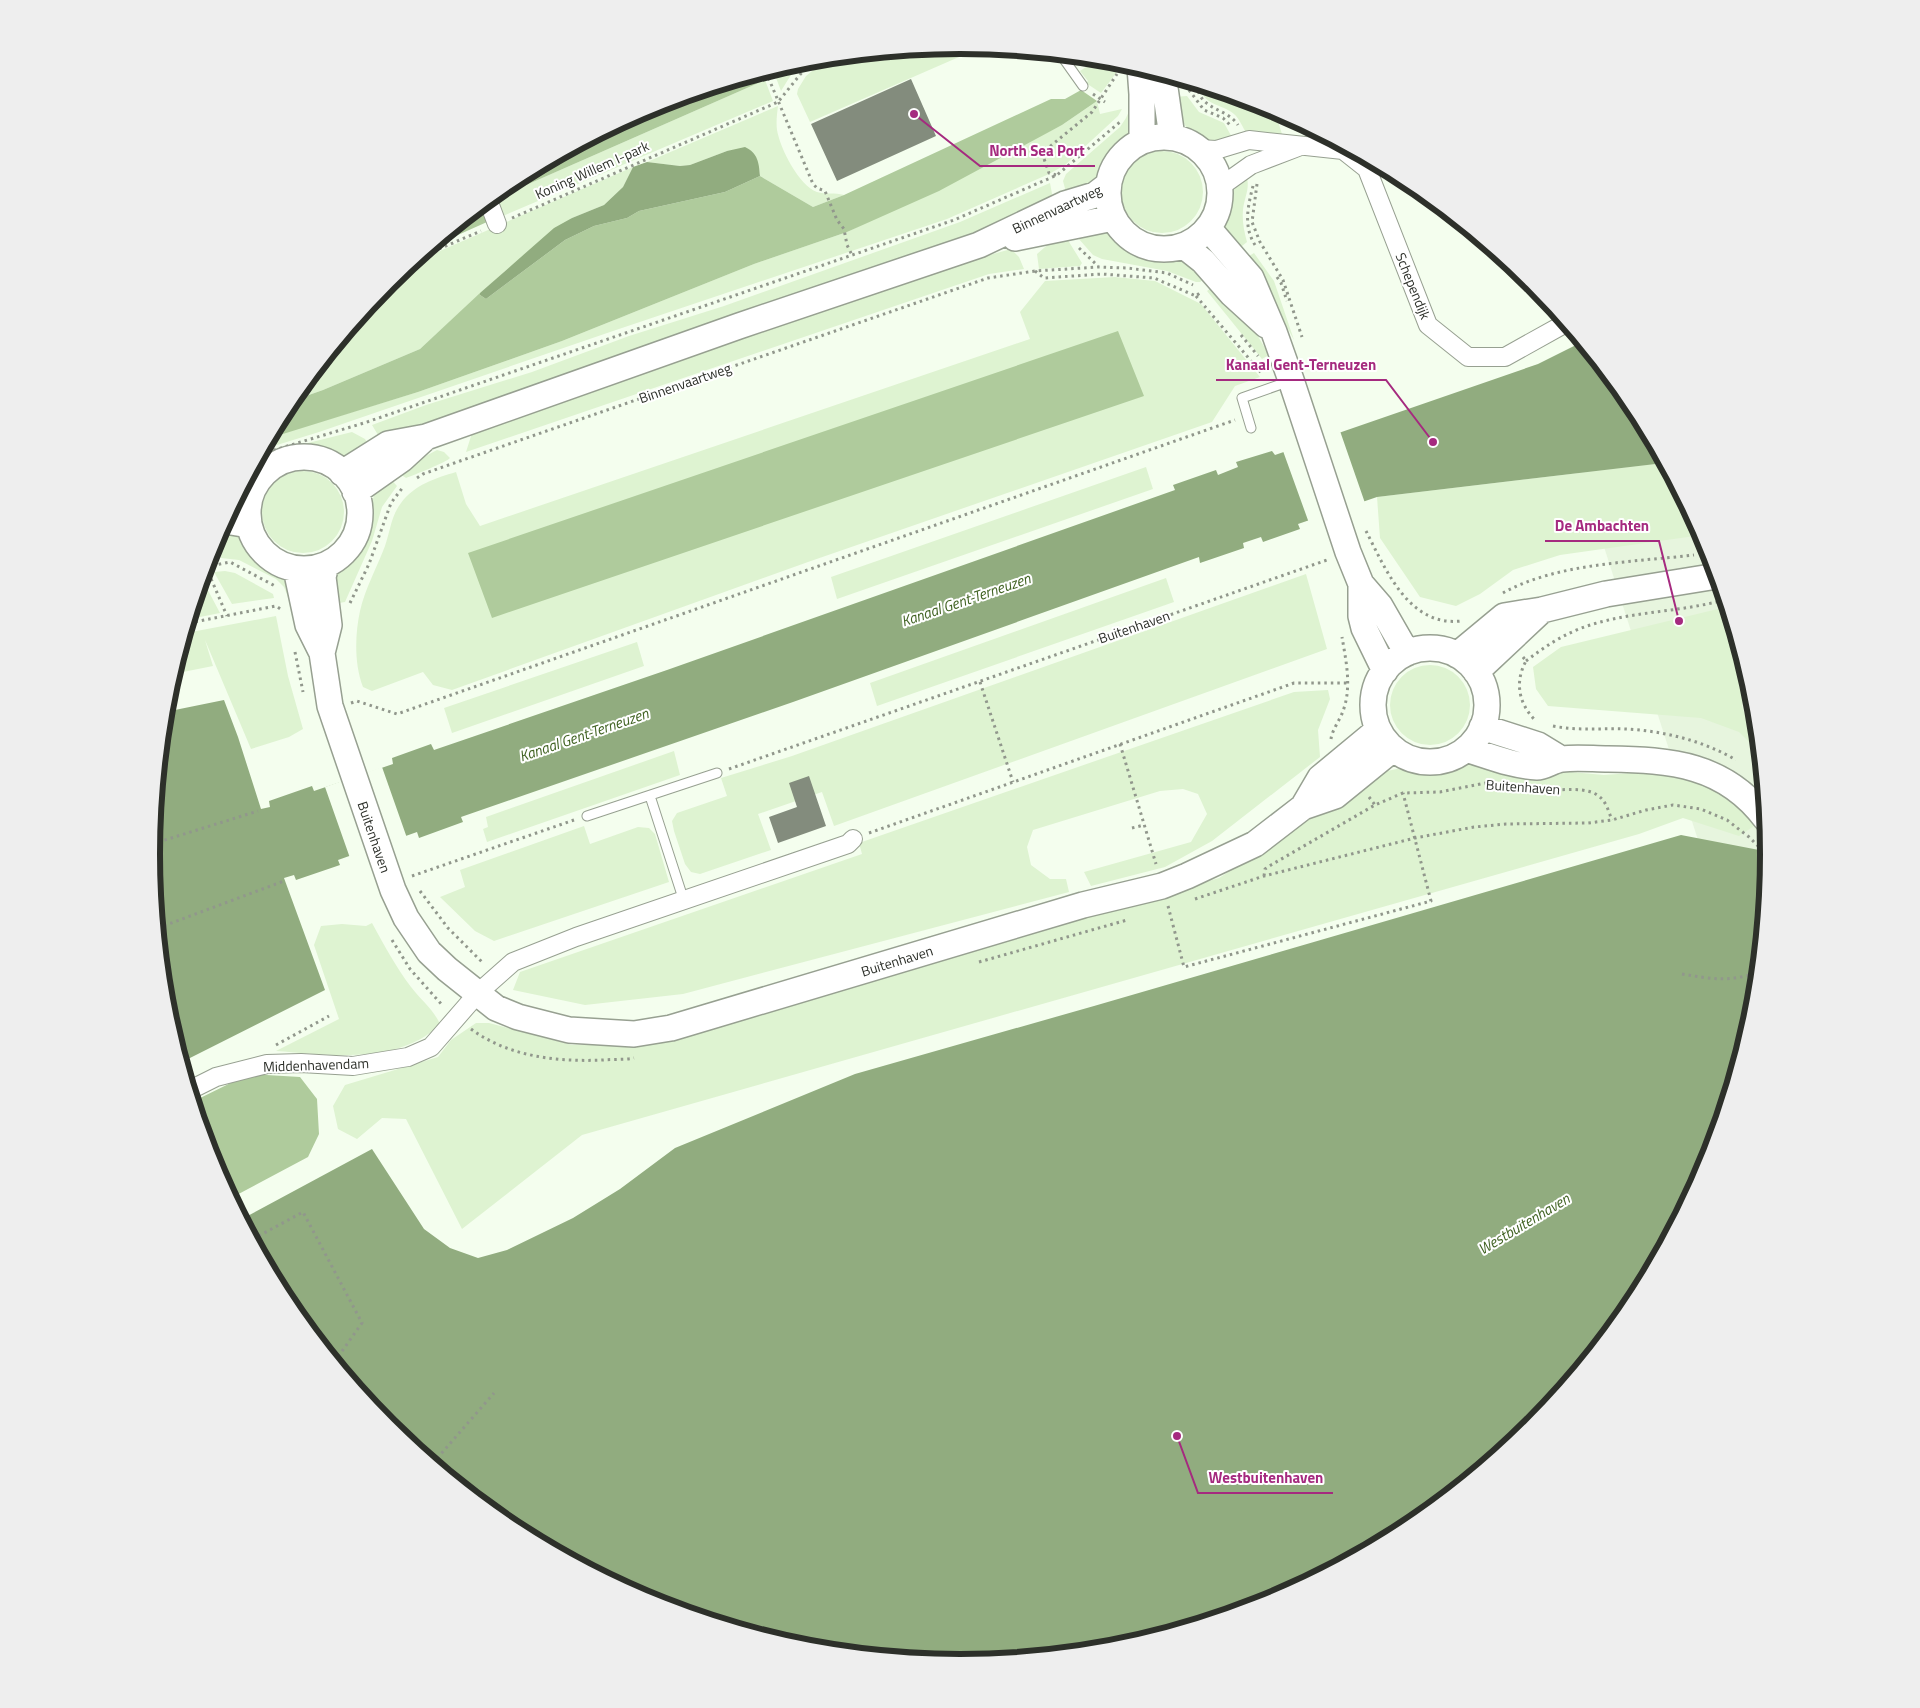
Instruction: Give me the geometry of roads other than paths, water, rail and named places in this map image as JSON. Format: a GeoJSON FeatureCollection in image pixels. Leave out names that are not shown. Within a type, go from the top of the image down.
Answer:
{"type":"FeatureCollection","features":[{"type":"Feature","properties":{"kind":"main road"},"geometry":{"type":"LineString","coordinates":[[1131,72],[1142,94],[1142,141]]}},
{"type":"Feature","properties":{"kind":"main road"},"geometry":{"type":"LineString","coordinates":[[1164,80],[1172,137]]}},
{"type":"Feature","properties":{"kind":"main road"},"geometry":{"type":"LineString","coordinates":[[1157,137],[1172,137],[1186,141],[1199,149],[1213,166],[1220,187],[1217,209],[1208,228],[1197,239],[1184,246],[1168,250],[1151,248],[1136,242],[1123,232],[1113,218],[1109,208],[1108,185],[1114,167],[1125,152],[1142,141],[1157,137]]}},
{"type":"Feature","properties":{"kind":"main road","name":"Binnenvaartweg"},"geometry":{"type":"LineString","coordinates":[[348,482],[402,459],[426,437],[739,326],[979,245],[1065,204],[1095,194],[1108,185]]}},
{"type":"Feature","properties":{"kind":"main road","name":"Binnenvaartweg"},"geometry":{"type":"LineString","coordinates":[[979,245],[1113,218]]}},
{"type":"Feature","properties":{"kind":"main road"},"geometry":{"type":"LineString","coordinates":[[1208,228],[1251,278],[1274,332],[1278,385],[1311,441],[1361,584],[1361,616],[1364,628],[1385,671]]}},
{"type":"Feature","properties":{"kind":"main road"},"geometry":{"type":"LineString","coordinates":[[1184,246],[1203,261],[1232,294],[1274,332]]}},
{"type":"Feature","properties":{"kind":"main road"},"geometry":{"type":"LineString","coordinates":[[303,457],[317,459],[330,464],[348,482],[358,504],[359,516],[355,534],[345,550],[326,564],[311,569],[283,565],[271,559],[261,550],[254,538],[237,523],[248,512],[244,498],[264,474],[276,465],[289,459],[303,457]]}},
{"type":"Feature","properties":{"kind":"main road","name":"Buitenhaven"},"geometry":{"type":"LineString","coordinates":[[322,653],[329,625],[323,577],[326,564]]}},
{"type":"Feature","properties":{"kind":"main road","name":"Buitenhaven"},"geometry":{"type":"LineString","coordinates":[[296,568],[308,625],[322,653],[330,706],[392,890],[406,918],[429,952],[447,969],[496,1008],[518,1017],[569,1030],[634,1034],[671,1028],[1083,905],[1169,900],[1225,860],[1255,844],[1303,807],[1335,796],[1393,749]]}},
{"type":"Feature","properties":{"kind":"main road"},"geometry":{"type":"LineString","coordinates":[[1457,655],[1504,616],[1542,610],[1590,597],[1710,577]]}},
{"type":"Feature","properties":{"kind":"main road"},"geometry":{"type":"LineString","coordinates":[[1361,584],[1380,606],[1408,653]]}},
{"type":"Feature","properties":{"kind":"main road"},"geometry":{"type":"LineString","coordinates":[[1476,672],[1542,610]]}},
{"type":"Feature","properties":{"kind":"main road"},"geometry":{"type":"LineString","coordinates":[[1420,649],[1445,650],[1457,655],[1476,672],[1486,696],[1486,708],[1482,727],[1466,749],[1452,758],[1428,762],[1410,758],[1393,749],[1378,730],[1374,718],[1374,693],[1385,671],[1399,657],[1420,649]]}},
{"type":"Feature","properties":{"kind":"main road"},"geometry":{"type":"LineString","coordinates":[[1482,727],[1538,745],[1561,759]]}},
{"type":"Feature","properties":{"kind":"main road","name":"Buitenhaven"},"geometry":{"type":"LineString","coordinates":[[1303,807],[1320,778],[1378,730]]}},
{"type":"Feature","properties":{"kind":"main road","name":"Buitenhaven"},"geometry":{"type":"LineString","coordinates":[[1466,749],[1516,763],[1539,767],[1561,759],[1661,761],[1704,770],[1727,782],[1759,811]]}},
{"type":"Feature","properties":{"kind":"street","name":"Schependijk"},"geometry":{"type":"LineString","coordinates":[[1199,149],[1216,150],[1249,140],[1339,150]]}},
{"type":"Feature","properties":{"kind":"street","name":"Schependijk"},"geometry":{"type":"LineString","coordinates":[[1220,187],[1256,163],[1301,146]]}},
{"type":"Feature","properties":{"kind":"street","name":"Schependijk"},"geometry":{"type":"LineString","coordinates":[[1373,169],[1428,325],[1468,357],[1505,357],[1562,325]]}},
{"type":"Feature","properties":{"kind":"street"},"geometry":{"type":"LineString","coordinates":[[490,207],[497,224]]}},
{"type":"Feature","properties":{"kind":"street"},"geometry":{"type":"LineString","coordinates":[[478,993],[513,962],[539,950],[848,844],[853,839]]}},
{"type":"Feature","properties":{"kind":"street","name":"Middenhavendam"},"geometry":{"type":"LineString","coordinates":[[195,1088],[216,1077],[267,1064],[301,1063],[353,1066],[408,1057],[431,1047],[478,993]]}},
{"type":"Feature","properties":{"kind":"lane"},"geometry":{"type":"LineString","coordinates":[[1065,61],[1083,86]]}},
{"type":"Feature","properties":{"kind":"lane"},"geometry":{"type":"LineString","coordinates":[[1251,428],[1242,398],[1278,385]]}},
{"type":"Feature","properties":{"kind":"lane"},"geometry":{"type":"LineString","coordinates":[[587,816],[717,773]]}},
{"type":"Feature","properties":{"kind":"lane"},"geometry":{"type":"LineString","coordinates":[[650,796],[684,901]]}},
{"type":"Feature","properties":{"kind":"water"},"geometry":{"type":"Polygon","coordinates":[[[745,147],[755,155],[760,176],[725,192],[639,211],[627,218],[594,226],[565,240],[486,299],[480,295],[554,228],[572,218],[604,205],[623,187],[633,167],[647,162],[680,166],[690,165],[727,151],[745,147]]]}},
{"type":"Feature","properties":{"kind":"water"},"geometry":{"type":"Polygon","coordinates":[[[1577,345],[1625,409],[1658,464],[1377,497],[1298,524],[1300,529],[1263,542],[1261,537],[1243,543],[1244,548],[1200,563],[1199,557],[793,702],[461,817],[463,822],[419,838],[417,832],[338,860],[340,865],[296,880],[294,875],[284,878],[325,990],[187,1060],[175,1010],[161,906],[161,802],[173,710],[224,700],[261,809],[270,807],[269,801],[312,786],[314,791],[393,764],[392,758],[431,744],[434,750],[667,670],[1175,490],[1173,485],[1216,470],[1218,475],[1238,467],[1236,462],[1272,451],[1275,455],[1538,364],[1577,345]]]}},
{"type":"Feature","properties":{"kind":"water"},"geometry":{"type":"Polygon","coordinates":[[[1681,835],[1760,852],[1759,906],[1745,1010],[1733,1061],[1718,1111],[1678,1208],[1653,1254],[1625,1299],[1595,1341],[1562,1382],[1488,1456],[1405,1519],[1360,1547],[1314,1572],[1217,1612],[1167,1627],[1116,1639],[1012,1653],[908,1653],[804,1639],[753,1627],[703,1612],[606,1572],[560,1547],[515,1519],[473,1489],[432,1456],[394,1420],[358,1382],[325,1341],[295,1299],[247,1217],[372,1149],[424,1229],[450,1248],[478,1258],[507,1250],[573,1218],[620,1189],[675,1148],[855,1074],[1681,835]]]}},
{"type":"Feature","properties":{"kind":"place","name":"North Sea Port"},"geometry":{"type":"Point","coordinates":[914,114]}},
{"type":"Feature","properties":{"kind":"place","name":"Kanaal Gent-Terneuzen"},"geometry":{"type":"Point","coordinates":[1433,442]}},
{"type":"Feature","properties":{"kind":"place","name":"De Ambachten"},"geometry":{"type":"Point","coordinates":[1679,621]}},
{"type":"Feature","properties":{"kind":"place","name":"Westbuitenhaven"},"geometry":{"type":"Point","coordinates":[1177,1436]}}]}
